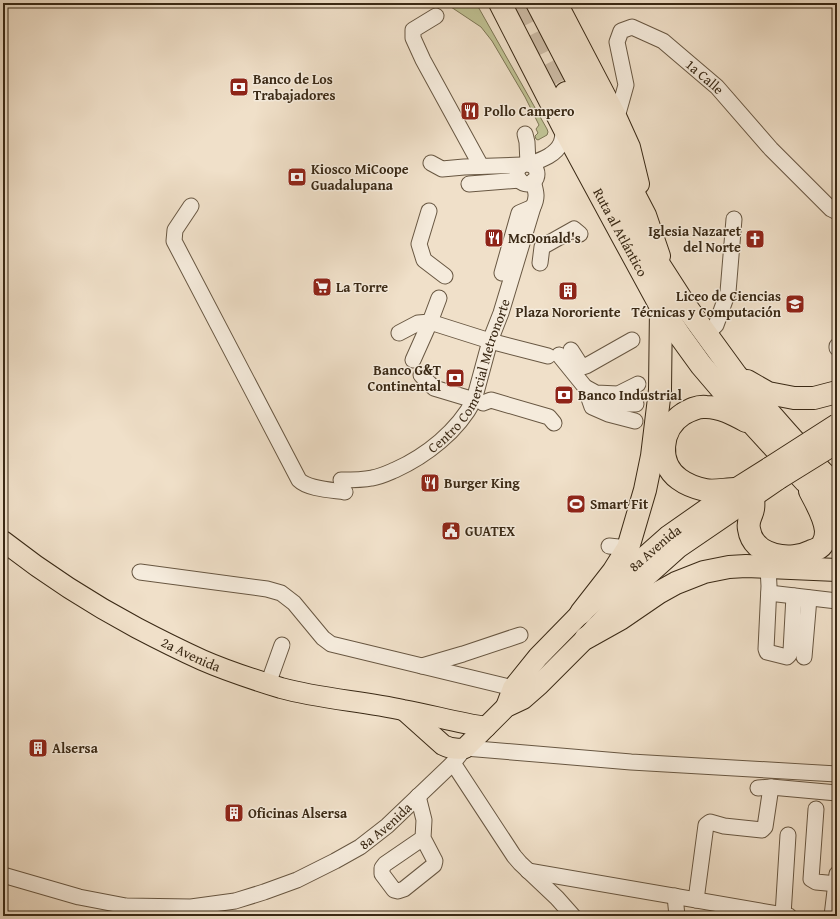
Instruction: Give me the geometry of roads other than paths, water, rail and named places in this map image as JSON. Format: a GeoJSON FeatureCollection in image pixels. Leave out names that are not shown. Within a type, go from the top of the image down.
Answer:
{"type":"FeatureCollection","features":[{"type":"Feature","properties":{"kind":"highway","name":"Ruta al Atlántico"},"geometry":{"type":"LineString","coordinates":[[500,3],[564,128],[661,307],[680,336],[701,365],[730,399],[805,481],[837,509]]}},
{"type":"Feature","properties":{"kind":"highway","name":"Ruta al Atlántico"},"geometry":{"type":"LineString","coordinates":[[566,93],[647,246],[706,335],[736,375],[822,472],[837,486]]}},
{"type":"Feature","properties":{"kind":"highway"},"geometry":{"type":"LineString","coordinates":[[581,613],[613,572],[619,547],[646,490],[652,456],[660,390],[661,307]]}},
{"type":"Feature","properties":{"kind":"highway"},"geometry":{"type":"LineString","coordinates":[[736,375],[768,393],[794,398],[814,398],[837,392]]}},
{"type":"Feature","properties":{"kind":"highway"},"geometry":{"type":"LineString","coordinates":[[756,427],[731,413],[717,408],[705,406],[692,409],[672,423],[666,434],[663,448],[665,460],[679,479],[693,487],[706,490],[744,492],[753,510],[749,520],[749,530],[753,540],[761,549],[772,554],[786,557],[798,556],[807,553],[822,546],[825,539],[826,531],[824,520],[805,481]]}},
{"type":"Feature","properties":{"kind":"highway"},"geometry":{"type":"LineString","coordinates":[[586,638],[620,619],[658,593],[676,583],[704,572],[729,567],[746,566],[837,570]]}},
{"type":"Feature","properties":{"kind":"main road","name":"Ruta al Atlántico"},"geometry":{"type":"LineString","coordinates":[[536,3],[646,215],[667,278]]}},
{"type":"Feature","properties":{"kind":"main road"},"geometry":{"type":"LineString","coordinates":[[557,3],[616,116],[630,147],[646,215]]}},
{"type":"Feature","properties":{"kind":"main road","name":"8a Avenida"},"geometry":{"type":"LineString","coordinates":[[775,473],[837,424]]}},
{"type":"Feature","properties":{"kind":"main road","name":"8a Avenida"},"geometry":{"type":"LineString","coordinates":[[506,707],[513,688],[538,656],[581,613],[668,536],[775,473],[837,443]]}},
{"type":"Feature","properties":{"kind":"main road","name":"8a Avenida"},"geometry":{"type":"LineString","coordinates":[[459,756],[506,707],[523,699],[544,679],[586,638],[630,591],[744,492]]}},
{"type":"Feature","properties":{"kind":"main road","name":"2a Avenida"},"geometry":{"type":"LineString","coordinates":[[3,541],[50,576],[114,615],[162,641],[202,660],[268,684],[308,694],[403,710],[460,723],[486,727]]}},
{"type":"Feature","properties":{"kind":"main road"},"geometry":{"type":"LineString","coordinates":[[403,710],[442,745],[458,750],[459,756]]}},
{"type":"Feature","properties":{"kind":"street"},"geometry":{"type":"LineString","coordinates":[[436,16],[413,30],[413,38],[423,60],[481,166]]}},
{"type":"Feature","properties":{"kind":"street","name":"1a Calle"},"geometry":{"type":"LineString","coordinates":[[616,116],[626,85],[617,42],[621,31],[632,27],[663,41],[717,87],[771,149],[832,209],[837,212]]}},
{"type":"Feature","properties":{"kind":"street"},"geometry":{"type":"LineString","coordinates":[[469,184],[526,173],[557,149],[561,143],[564,128]]}},
{"type":"Feature","properties":{"kind":"street"},"geometry":{"type":"LineString","coordinates":[[526,134],[526,173]]}},
{"type":"Feature","properties":{"kind":"street"},"geometry":{"type":"LineString","coordinates":[[431,163],[442,169],[481,166],[526,173]]}},
{"type":"Feature","properties":{"kind":"street","name":"Centro Comercial Metronorte"},"geometry":{"type":"LineString","coordinates":[[191,206],[175,230],[174,241],[299,480],[306,485],[324,489],[343,486],[386,474],[413,461],[442,440],[475,404],[490,341],[501,312],[533,207],[527,201],[525,190],[526,173]]}},
{"type":"Feature","properties":{"kind":"street"},"geometry":{"type":"LineString","coordinates":[[429,211],[419,244],[424,260],[445,276]]}},
{"type":"Feature","properties":{"kind":"street"},"geometry":{"type":"LineString","coordinates":[[706,335],[716,325],[728,292],[734,219]]}},
{"type":"Feature","properties":{"kind":"street"},"geometry":{"type":"LineString","coordinates":[[540,263],[548,253],[559,244],[570,237],[580,234]]}},
{"type":"Feature","properties":{"kind":"street"},"geometry":{"type":"LineString","coordinates":[[413,360],[439,298]]}},
{"type":"Feature","properties":{"kind":"street"},"geometry":{"type":"LineString","coordinates":[[399,333],[418,323],[430,322],[490,341],[559,354],[580,364],[583,367],[632,340]]}},
{"type":"Feature","properties":{"kind":"street"},"geometry":{"type":"LineString","coordinates":[[559,354],[594,399],[610,404],[636,404]]}},
{"type":"Feature","properties":{"kind":"street"},"geometry":{"type":"LineString","coordinates":[[421,375],[434,388],[475,404],[491,400],[549,417],[554,423]]}},
{"type":"Feature","properties":{"kind":"street"},"geometry":{"type":"LineString","coordinates":[[585,387],[596,393],[618,394],[638,384]]}},
{"type":"Feature","properties":{"kind":"street"},"geometry":{"type":"LineString","coordinates":[[585,387],[592,407],[608,414],[635,421]]}},
{"type":"Feature","properties":{"kind":"street"},"geometry":{"type":"LineString","coordinates":[[768,567],[769,593],[767,652],[787,657],[791,651],[794,596]]}},
{"type":"Feature","properties":{"kind":"street"},"geometry":{"type":"LineString","coordinates":[[140,572],[267,589],[282,593],[294,603],[323,638],[331,644],[513,688]]}},
{"type":"Feature","properties":{"kind":"street"},"geometry":{"type":"LineString","coordinates":[[769,593],[837,601]]}},
{"type":"Feature","properties":{"kind":"street"},"geometry":{"type":"LineString","coordinates":[[804,657],[810,598]]}},
{"type":"Feature","properties":{"kind":"street"},"geometry":{"type":"LineString","coordinates":[[421,666],[520,636]]}},
{"type":"Feature","properties":{"kind":"street"},"geometry":{"type":"LineString","coordinates":[[268,684],[282,645]]}},
{"type":"Feature","properties":{"kind":"street"},"geometry":{"type":"LineString","coordinates":[[459,756],[631,762],[837,774]]}},
{"type":"Feature","properties":{"kind":"street"},"geometry":{"type":"LineString","coordinates":[[459,756],[514,856],[573,916]]}},
{"type":"Feature","properties":{"kind":"street","name":"8a Avenida"},"geometry":{"type":"LineString","coordinates":[[3,875],[79,898],[126,906],[193,912],[235,901],[290,882],[335,861],[360,847],[387,826],[459,756]]}},
{"type":"Feature","properties":{"kind":"street"},"geometry":{"type":"LineString","coordinates":[[696,900],[706,825],[710,822],[724,826],[762,830],[765,827],[764,788],[837,793]]}},
{"type":"Feature","properties":{"kind":"street"},"geometry":{"type":"LineString","coordinates":[[418,796],[424,820],[423,838]]}},
{"type":"Feature","properties":{"kind":"street"},"geometry":{"type":"LineString","coordinates":[[816,809],[811,879],[816,882],[837,881],[834,909]]}},
{"type":"Feature","properties":{"kind":"street"},"geometry":{"type":"LineString","coordinates":[[528,871],[786,916],[788,835]]}},
{"type":"Feature","properties":{"kind":"street"},"geometry":{"type":"LineString","coordinates":[[675,896],[677,916]]}},
{"type":"Feature","properties":{"kind":"tunnel"},"geometry":{"type":"LineString","coordinates":[[521,3],[566,93]]}},
{"type":"Feature","properties":{"kind":"place","name":"Banco de Los Trabajadores"},"geometry":{"type":"Point","coordinates":[239,87]}},
{"type":"Feature","properties":{"kind":"place","name":"Pollo Campero"},"geometry":{"type":"Point","coordinates":[470,111]}},
{"type":"Feature","properties":{"kind":"place","name":"Kiosco MiCoope Guadalupana"},"geometry":{"type":"Point","coordinates":[297,177]}},
{"type":"Feature","properties":{"kind":"place","name":"McDonald's"},"geometry":{"type":"Point","coordinates":[494,238]}},
{"type":"Feature","properties":{"kind":"place","name":"Iglesia Nazaret del Norte"},"geometry":{"type":"Point","coordinates":[755,239]}},
{"type":"Feature","properties":{"kind":"place","name":"La Torre"},"geometry":{"type":"Point","coordinates":[322,287]}},
{"type":"Feature","properties":{"kind":"place","name":"Plaza Nororiente"},"geometry":{"type":"Point","coordinates":[568,291]}},
{"type":"Feature","properties":{"kind":"place","name":"Liceo de Ciencias Técnicas y Computación"},"geometry":{"type":"Point","coordinates":[795,304]}},
{"type":"Feature","properties":{"kind":"place","name":"Banco G&T Continental"},"geometry":{"type":"Point","coordinates":[455,378]}},
{"type":"Feature","properties":{"kind":"place","name":"Banco Industrial"},"geometry":{"type":"Point","coordinates":[564,395]}},
{"type":"Feature","properties":{"kind":"place","name":"Burger King"},"geometry":{"type":"Point","coordinates":[430,483]}},
{"type":"Feature","properties":{"kind":"place","name":"Smart Fit"},"geometry":{"type":"Point","coordinates":[576,504]}},
{"type":"Feature","properties":{"kind":"place","name":"GUATEX"},"geometry":{"type":"Point","coordinates":[451,531]}},
{"type":"Feature","properties":{"kind":"place","name":"Alsersa"},"geometry":{"type":"Point","coordinates":[38,748]}},
{"type":"Feature","properties":{"kind":"place","name":"Oficinas Alsersa"},"geometry":{"type":"Point","coordinates":[234,813]}}]}
